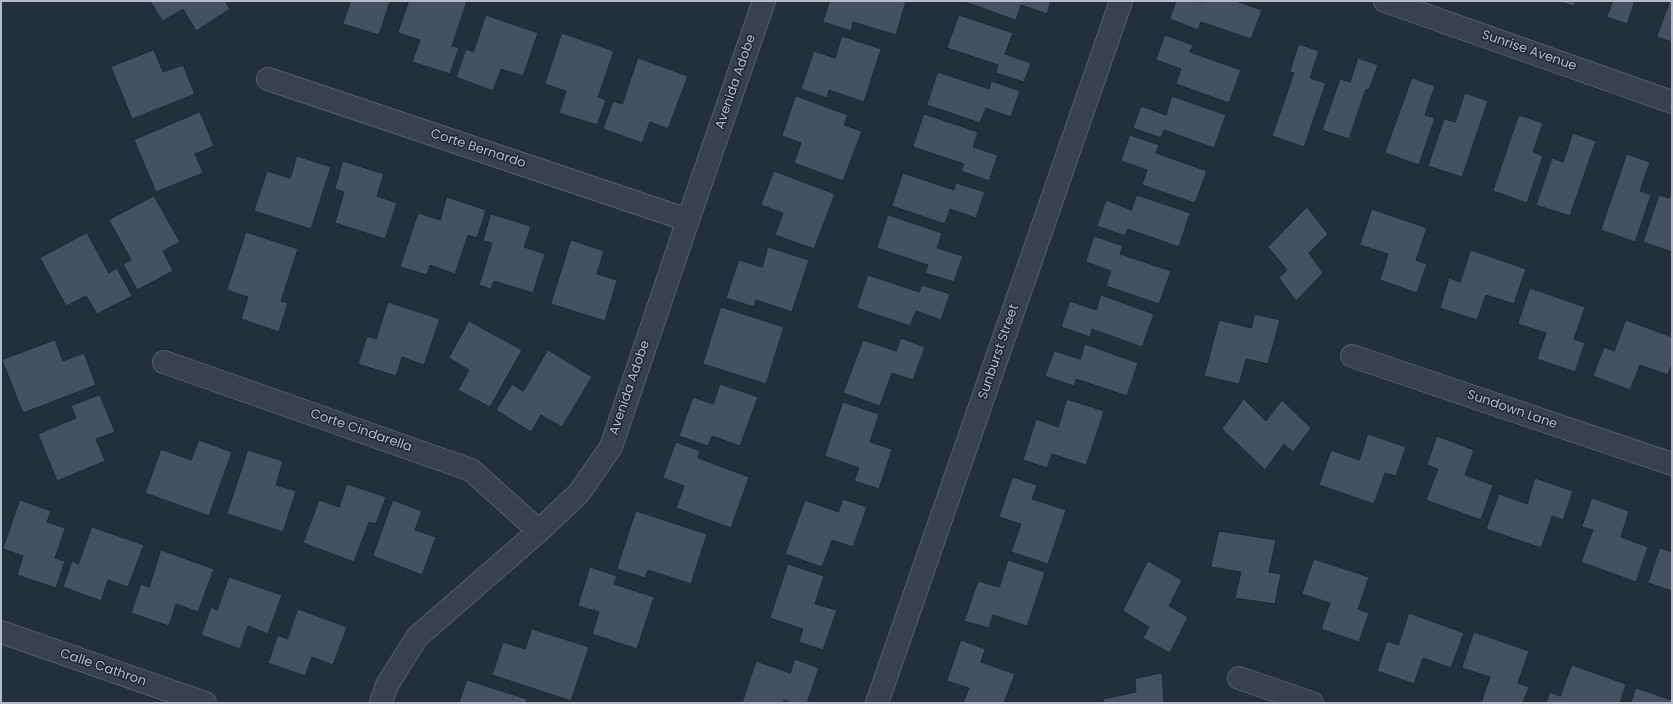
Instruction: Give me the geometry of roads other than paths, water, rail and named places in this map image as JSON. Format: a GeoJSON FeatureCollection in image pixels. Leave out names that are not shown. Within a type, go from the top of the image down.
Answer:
{"type":"FeatureCollection","features":[{"type":"Feature","properties":{"kind":"street","name":"Avenida Adobe"},"geometry":{"type":"LineString","coordinates":[[381,703],[387,685],[417,637],[579,493],[611,446],[764,1]]}},
{"type":"Feature","properties":{"kind":"street","name":"Sunburst Street"},"geometry":{"type":"LineString","coordinates":[[877,703],[1121,1]]}},
{"type":"Feature","properties":{"kind":"street","name":"Sunrise Avenue"},"geometry":{"type":"LineString","coordinates":[[1385,1],[1672,102]]}},
{"type":"Feature","properties":{"kind":"street","name":"Corte Bernardo"},"geometry":{"type":"LineString","coordinates":[[268,79],[688,220]]}},
{"type":"Feature","properties":{"kind":"street","name":"Sundown Lane"},"geometry":{"type":"LineString","coordinates":[[1352,356],[1672,464]]}},
{"type":"Feature","properties":{"kind":"street","name":"Corte Cindarella"},"geometry":{"type":"LineString","coordinates":[[164,362],[471,470],[538,531]]}},
{"type":"Feature","properties":{"kind":"street","name":"Calle Cathron"},"geometry":{"type":"LineString","coordinates":[[1,632],[205,703]]}},
{"type":"Feature","properties":{"kind":"street"},"geometry":{"type":"LineString","coordinates":[[1239,678],[1312,703]]}}]}
